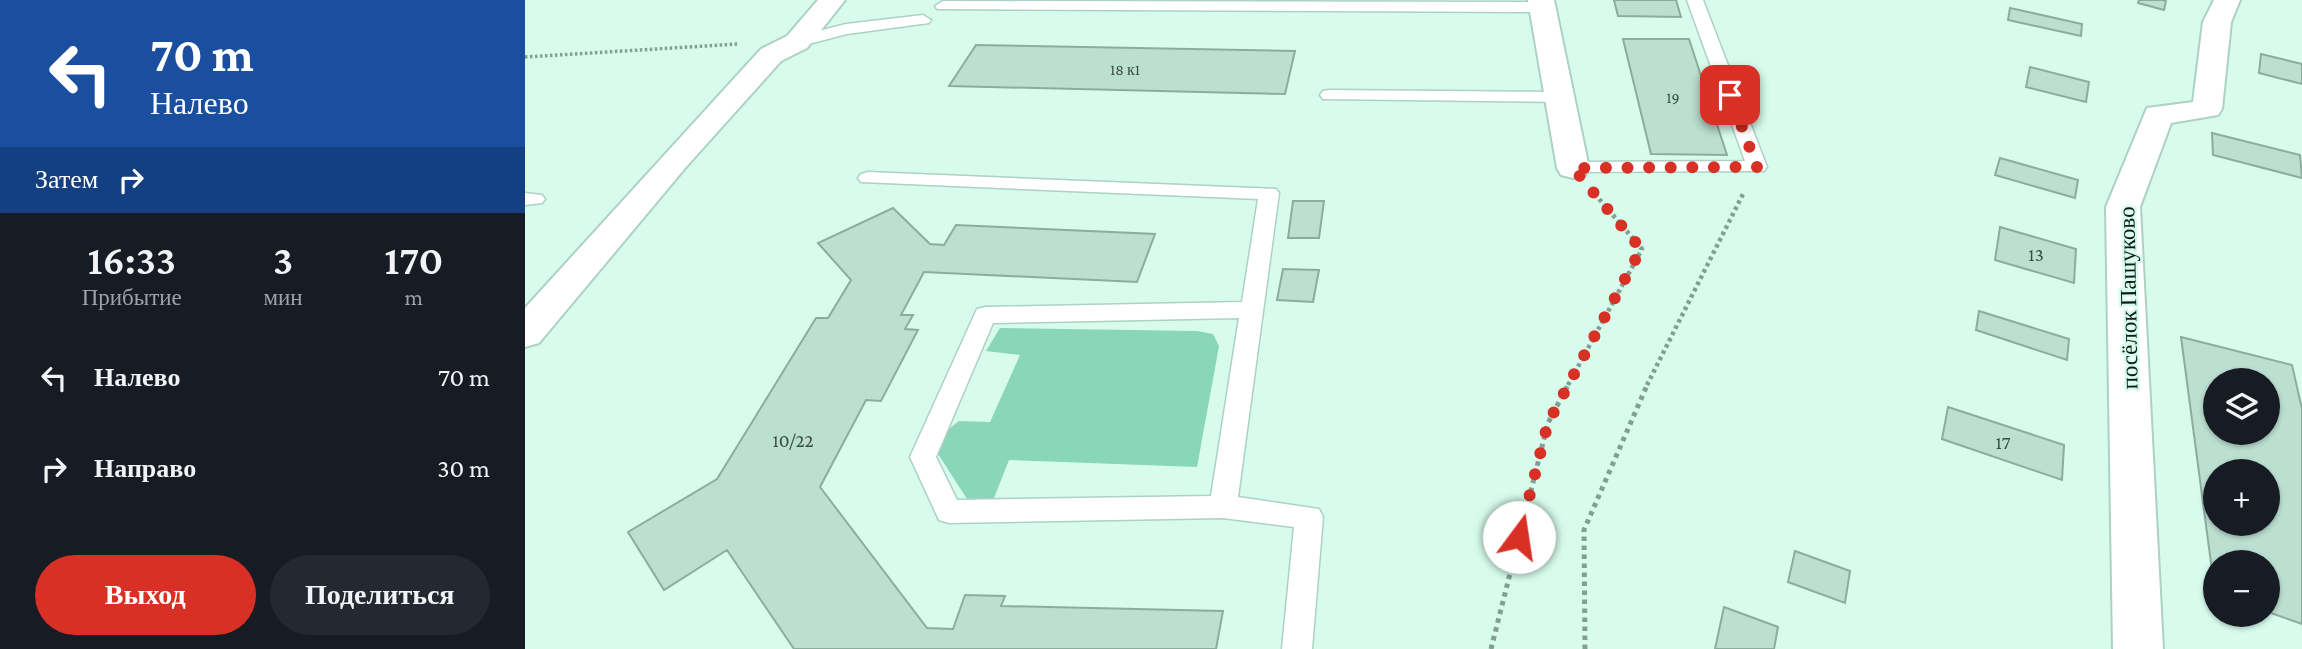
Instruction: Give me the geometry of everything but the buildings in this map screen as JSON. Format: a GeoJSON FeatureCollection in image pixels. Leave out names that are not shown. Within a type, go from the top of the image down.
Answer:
{"type":"FeatureCollection","features":[{"type":"Feature","properties":{"kind":"street"},"geometry":{"type":"LineString","coordinates":[[525,333],[675,160],[832,0]]}},
{"type":"Feature","properties":{"kind":"street","name":"посёлок Пашуково"},"geometry":{"type":"LineString","coordinates":[[2138,649],[2123,207],[2158,115],[2207,109],[2217,22],[2227,0]]}},
{"type":"Feature","properties":{"kind":"street"},"geometry":{"type":"LineString","coordinates":[[1542,4],[1573,168]]}},
{"type":"Feature","properties":{"kind":"lane"},"geometry":{"type":"LineString","coordinates":[[1573,168],[1757,167],[1695,0]]}},
{"type":"Feature","properties":{"kind":"lane"},"geometry":{"type":"LineString","coordinates":[[943,6],[1542,4]]}},
{"type":"Feature","properties":{"kind":"lane"},"geometry":{"type":"LineString","coordinates":[[784,48],[846,29],[923,20]]}},
{"type":"Feature","properties":{"kind":"lane"},"geometry":{"type":"LineString","coordinates":[[1329,95],[1560,97]]}},
{"type":"Feature","properties":{"kind":"lane"},"geometry":{"type":"LineString","coordinates":[[868,178],[1269,193],[1223,507]]}},
{"type":"Feature","properties":{"kind":"lane"},"geometry":{"type":"LineString","coordinates":[[1251,310],[985,315],[923,457],[949,512],[1223,507],[1309,517],[1297,649]]}},
{"type":"Feature","properties":{"kind":"path"},"geometry":{"type":"LineString","coordinates":[[525,57],[748,43],[784,48]]}},
{"type":"Feature","properties":{"kind":"path"},"geometry":{"type":"LineString","coordinates":[[1585,649],[1584,530],[1633,414],[1757,167]]}},
{"type":"Feature","properties":{"kind":"path"},"geometry":{"type":"LineString","coordinates":[[1491,649],[1548,423],[1641,249],[1573,168]]}},
{"type":"Feature","properties":{"kind":"green space"},"geometry":{"type":"Polygon","coordinates":[[[1000,328],[1197,331],[1213,334],[1219,346],[1197,467],[1009,460],[994,498],[967,499],[931,443],[959,421],[990,422],[1020,355],[986,351],[1000,328]]]}},
{"type":"Feature","properties":{"kind":"route"},"geometry":{"type":"LineString","coordinates":[[1519,537],[1548,423],[1641,249],[1573,168],[1757,167],[1730,95]]}}]}
